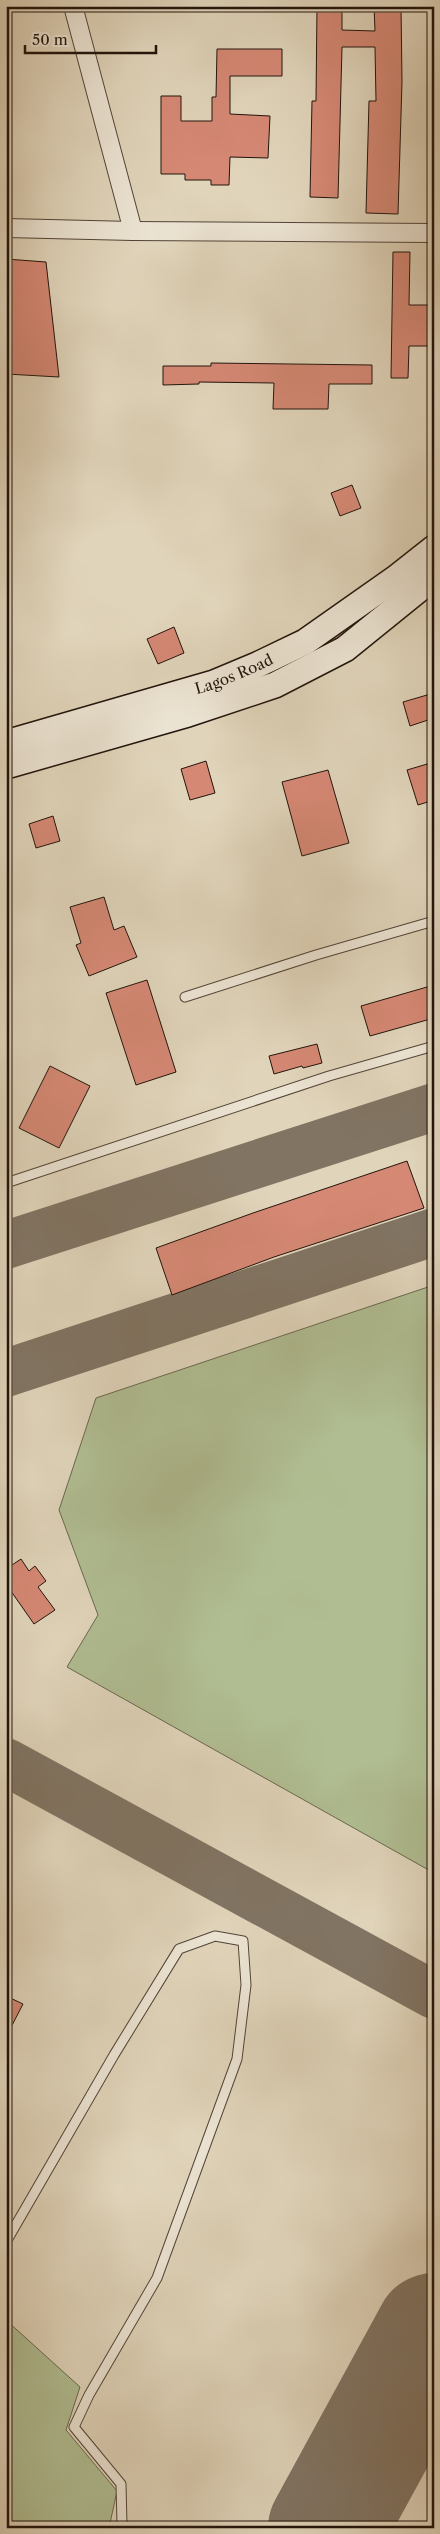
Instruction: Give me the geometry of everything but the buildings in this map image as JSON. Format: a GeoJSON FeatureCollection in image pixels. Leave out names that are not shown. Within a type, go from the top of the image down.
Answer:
{"type":"FeatureCollection","features":[{"type":"Feature","properties":{"kind":"main road","name":"Lagos Road"},"geometry":{"type":"LineString","coordinates":[[6,744],[214,683],[257,665],[305,642],[330,626],[434,548]]}},
{"type":"Feature","properties":{"kind":"main road","name":"Lagos Road"},"geometry":{"type":"LineString","coordinates":[[6,766],[188,714],[275,685],[345,648],[434,577]]}},
{"type":"Feature","properties":{"kind":"street"},"geometry":{"type":"LineString","coordinates":[[73,6],[133,231]]}},
{"type":"Feature","properties":{"kind":"street"},"geometry":{"type":"LineString","coordinates":[[6,228],[133,231],[434,233]]}},
{"type":"Feature","properties":{"kind":"lane"},"geometry":{"type":"LineString","coordinates":[[185,997],[316,955],[434,921]]}},
{"type":"Feature","properties":{"kind":"lane"},"geometry":{"type":"LineString","coordinates":[[6,1183],[329,1076],[434,1046]]}},
{"type":"Feature","properties":{"kind":"lane"},"geometry":{"type":"LineString","coordinates":[[6,2242],[114,2055],[179,1949],[215,1936],[243,1941],[246,1985],[238,2059],[157,2278],[89,2395],[74,2427],[121,2484],[122,2524],[120,2528]]}},
{"type":"Feature","properties":{"kind":"green space"},"geometry":{"type":"Polygon","coordinates":[[[434,1285],[434,1873],[67,1667],[98,1615],[59,1510],[96,1398],[434,1285]]]}},
{"type":"Feature","properties":{"kind":"green space"},"geometry":{"type":"Polygon","coordinates":[[[6,2320],[80,2387],[66,2430],[117,2491],[109,2528],[6,2528],[6,2320]]]}},
{"type":"Feature","properties":{"kind":"taxiway"},"geometry":{"type":"LineString","coordinates":[[6,1245],[434,1107]]}},
{"type":"Feature","properties":{"kind":"taxiway"},"geometry":{"type":"LineString","coordinates":[[6,1373],[434,1232]]}},
{"type":"Feature","properties":{"kind":"taxiway"},"geometry":{"type":"LineString","coordinates":[[6,1762],[434,1995]]}},
{"type":"Feature","properties":{"kind":"runway"},"geometry":{"type":"LineString","coordinates":[[327,2528],[434,2332]]}}]}
